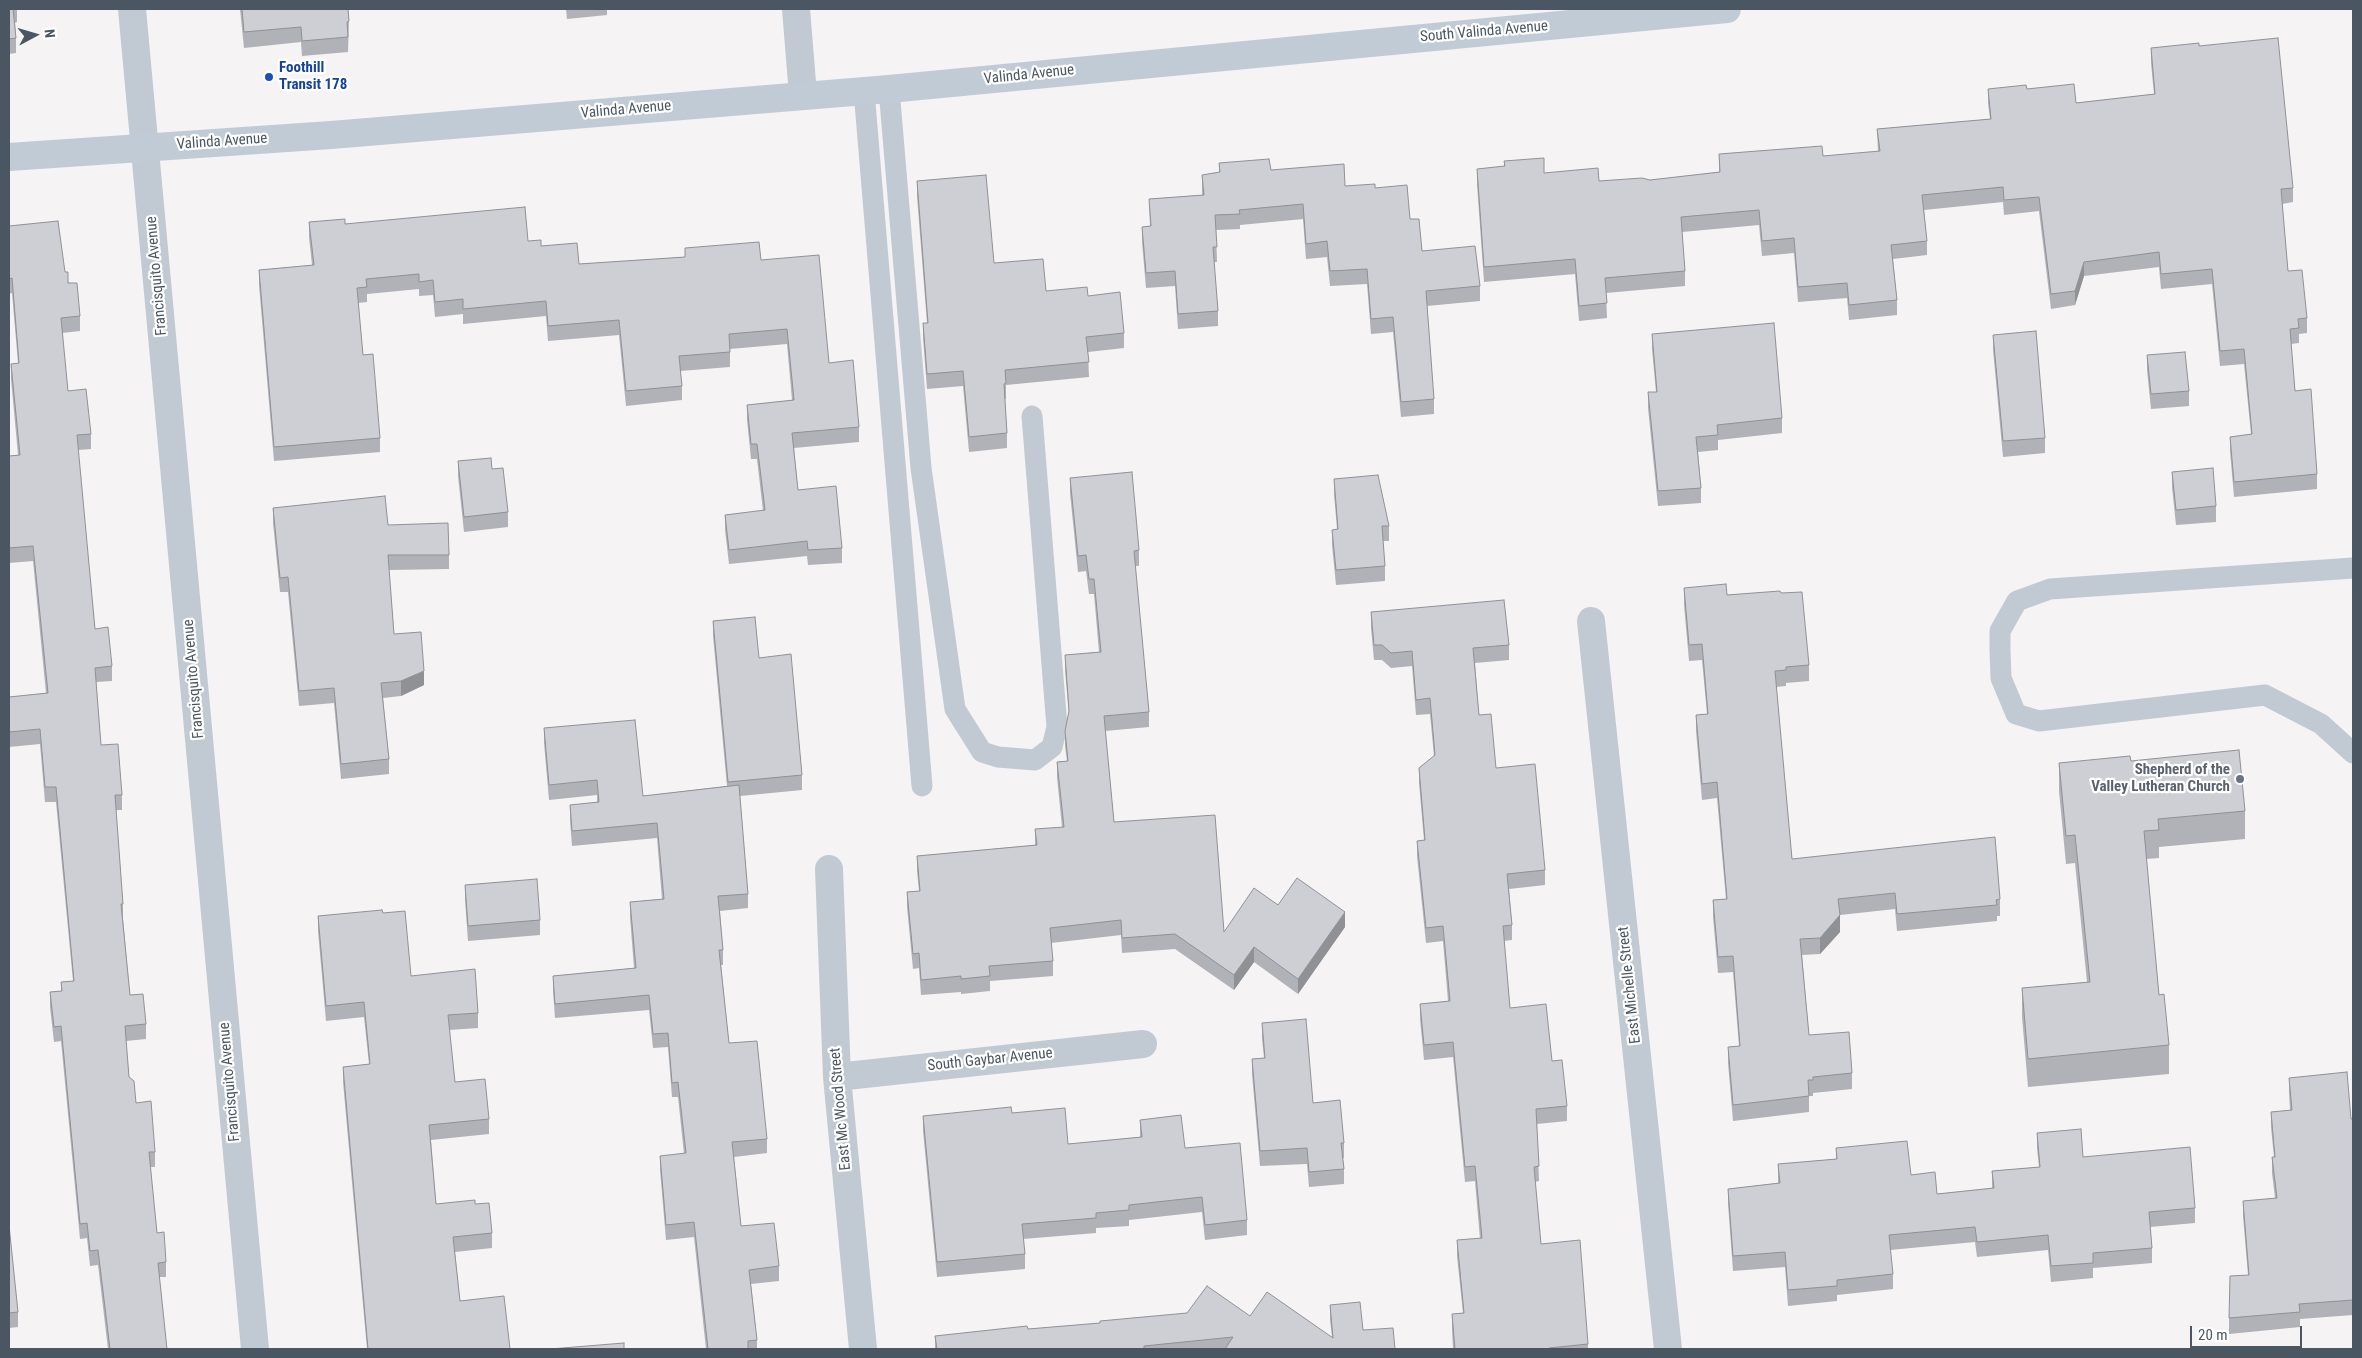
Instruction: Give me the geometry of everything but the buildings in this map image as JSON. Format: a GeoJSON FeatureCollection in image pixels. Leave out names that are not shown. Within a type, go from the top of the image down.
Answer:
{"type":"FeatureCollection","features":[{"type":"Feature","properties":{"kind":"main road","name":"South Valinda Avenue"},"geometry":{"type":"LineString","coordinates":[[1242,54],[1727,9]]}},
{"type":"Feature","properties":{"kind":"main road","name":"Valinda Avenue"},"geometry":{"type":"LineString","coordinates":[[9,157],[331,135],[877,90],[1242,54]]}},
{"type":"Feature","properties":{"kind":"street","name":"Francisquito Avenue"},"geometry":{"type":"LineString","coordinates":[[132,9],[255,1349]]}},
{"type":"Feature","properties":{"kind":"street"},"geometry":{"type":"LineString","coordinates":[[796,9],[802,95]]}},
{"type":"Feature","properties":{"kind":"street","name":"East Michelle Street"},"geometry":{"type":"LineString","coordinates":[[1591,621],[1668,1349]]}},
{"type":"Feature","properties":{"kind":"street","name":"East Mc Wood Street"},"geometry":{"type":"LineString","coordinates":[[829,869],[837,1077],[863,1349]]}},
{"type":"Feature","properties":{"kind":"street","name":"South Gaybar Avenue"},"geometry":{"type":"LineString","coordinates":[[837,1077],[1143,1044]]}},
{"type":"Feature","properties":{"kind":"lane"},"geometry":{"type":"LineString","coordinates":[[877,90],[921,468],[954,709],[982,752],[998,757],[1036,760],[1052,747],[1057,727],[1032,416]]}},
{"type":"Feature","properties":{"kind":"lane"},"geometry":{"type":"LineString","coordinates":[[877,90],[922,786]]}},
{"type":"Feature","properties":{"kind":"lane"},"geometry":{"type":"LineString","coordinates":[[2351,752],[2321,724],[2265,695],[2039,721],[2016,714],[2001,678],[2000,631],[2017,601],[2050,589],[2353,568]]}},
{"type":"Feature","properties":{"kind":"place","name":"Foothill Transit 178"},"geometry":{"type":"Point","coordinates":[269,77]}},
{"type":"Feature","properties":{"kind":"place","name":"Shepherd of the Valley Lutheran Church"},"geometry":{"type":"Point","coordinates":[2240,779]}}]}
